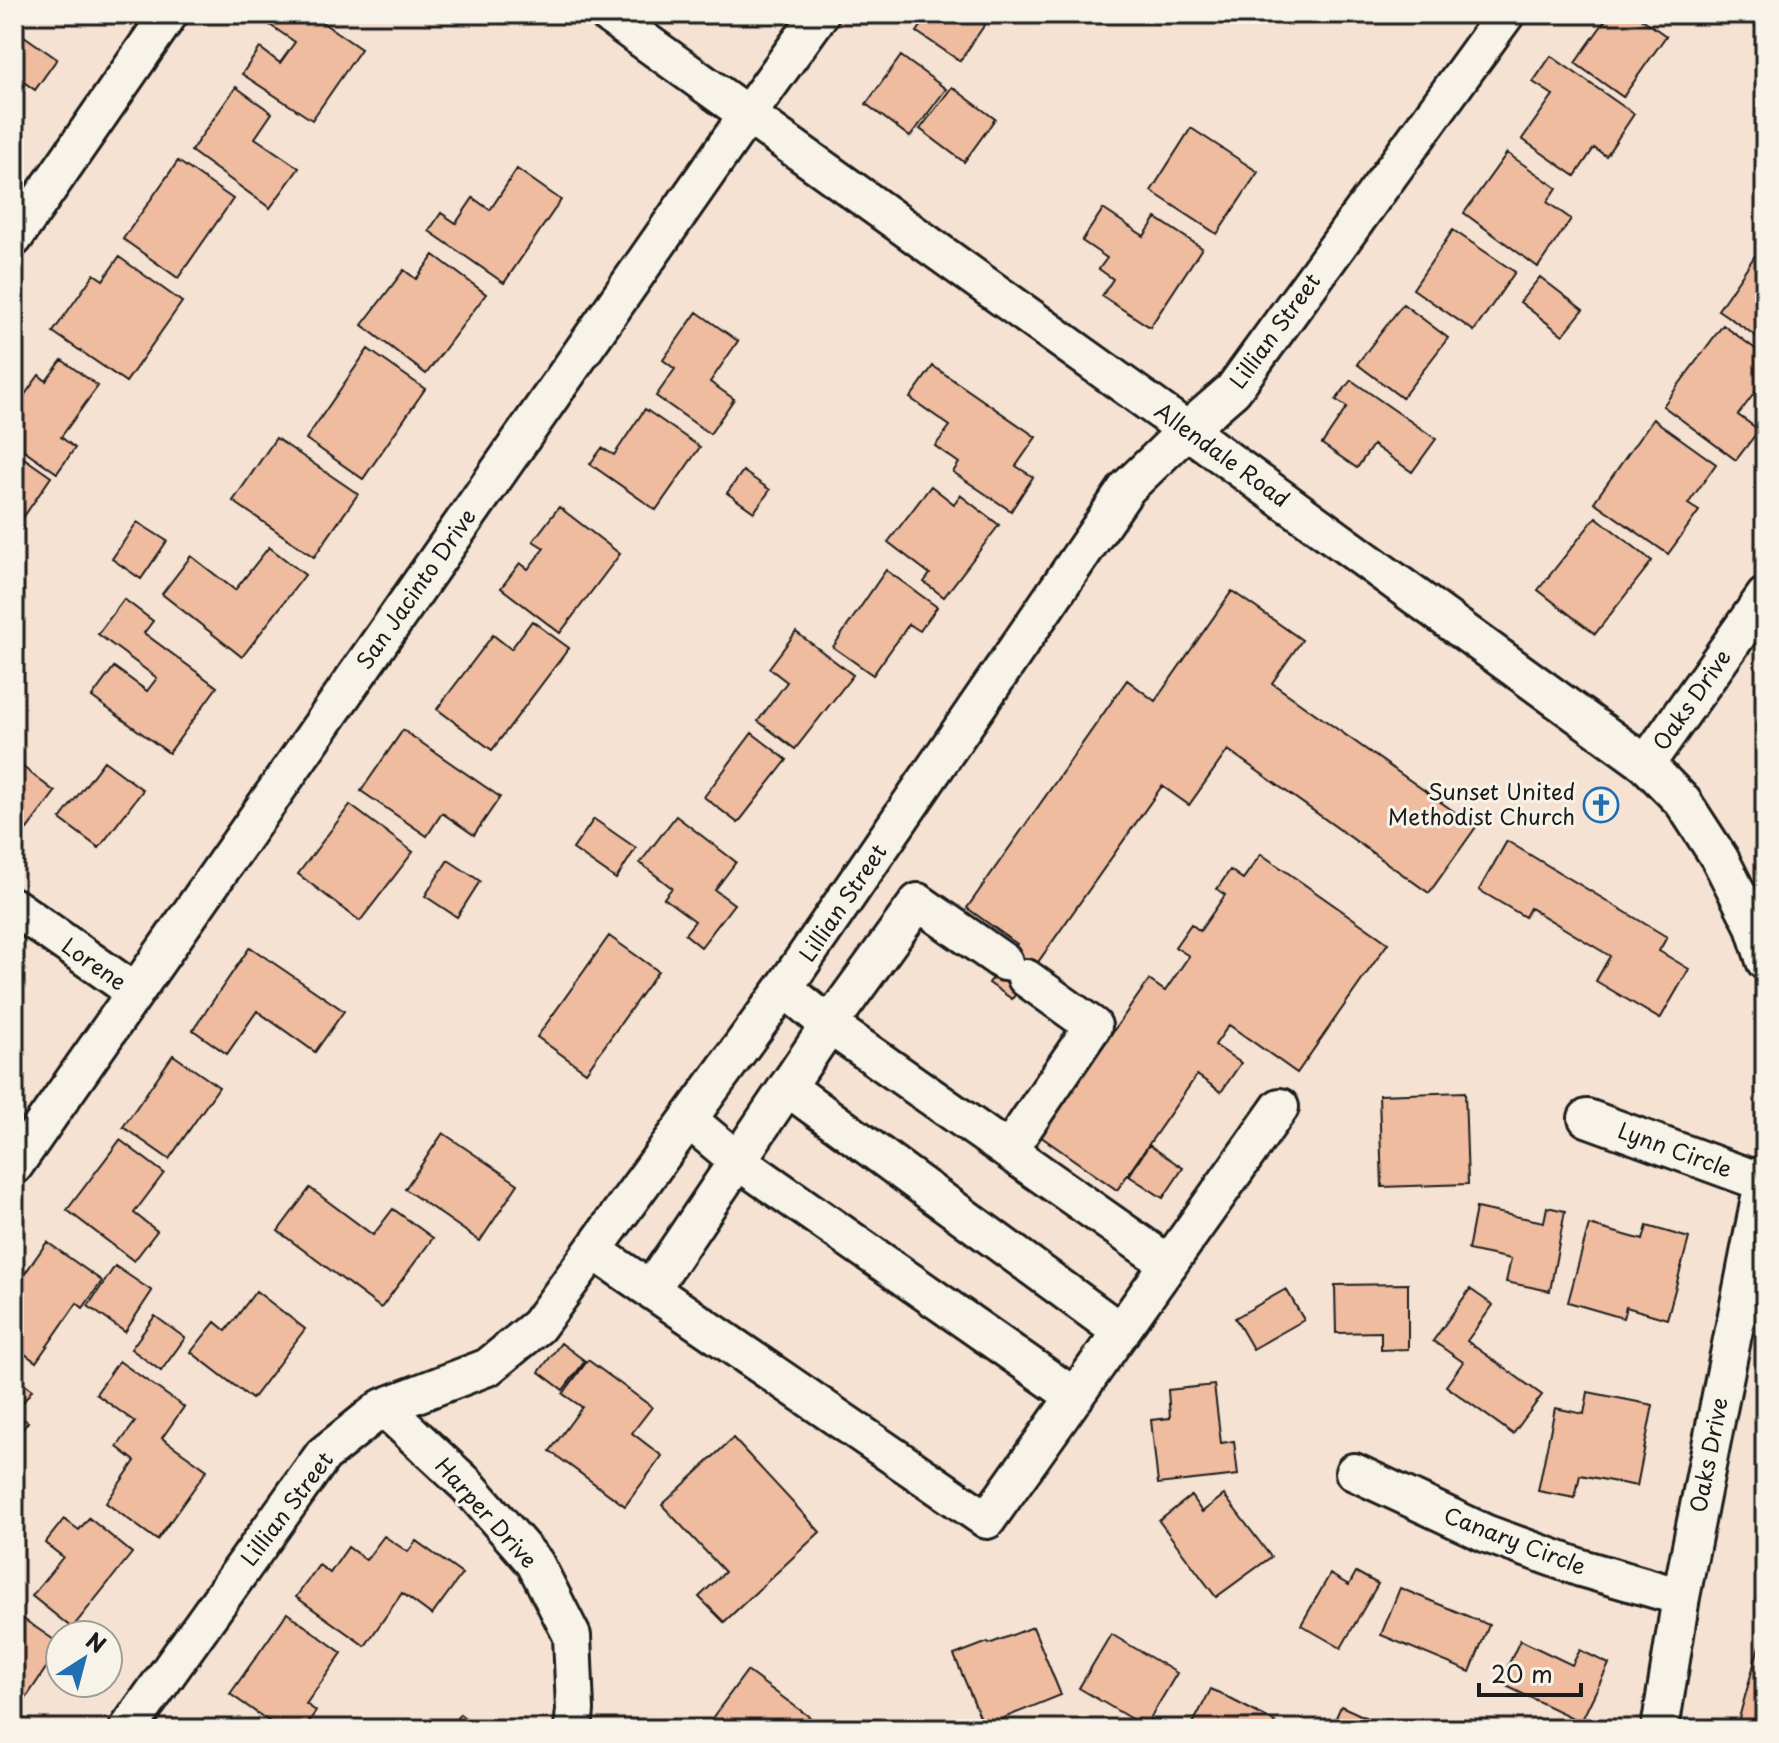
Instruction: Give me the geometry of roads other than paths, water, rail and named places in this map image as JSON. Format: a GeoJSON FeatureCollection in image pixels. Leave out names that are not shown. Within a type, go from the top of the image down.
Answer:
{"type":"FeatureCollection","features":[{"type":"Feature","properties":{"kind":"street"},"geometry":{"type":"LineString","coordinates":[[14,238],[169,14]]}},
{"type":"Feature","properties":{"kind":"street","name":"Allendale Road"},"geometry":{"type":"LineString","coordinates":[[607,14],[1646,764],[1683,802],[1720,859],[1753,924],[1765,961]]}},
{"type":"Feature","properties":{"kind":"street","name":"San Jacinto Drive"},"geometry":{"type":"LineString","coordinates":[[14,1166],[820,14]]}},
{"type":"Feature","properties":{"kind":"street","name":"Lillian Street"},"geometry":{"type":"LineString","coordinates":[[128,1729],[323,1455],[383,1407],[488,1367],[538,1326],[784,988],[1127,488],[1233,390],[1506,14]]}},
{"type":"Feature","properties":{"kind":"street","name":"Oaks Drive"},"geometry":{"type":"LineString","coordinates":[[1646,764],[1765,596]]}},
{"type":"Feature","properties":{"kind":"street"},"geometry":{"type":"LineString","coordinates":[[651,1289],[829,1025],[918,902],[1093,1026],[1008,1151]]}},
{"type":"Feature","properties":{"kind":"street","name":"Lorene"},"geometry":{"type":"LineString","coordinates":[[14,907],[135,992]]}},
{"type":"Feature","properties":{"kind":"street"},"geometry":{"type":"LineString","coordinates":[[784,988],[829,1025],[1169,1264]]}},
{"type":"Feature","properties":{"kind":"street"},"geometry":{"type":"LineString","coordinates":[[787,1087],[1121,1332]]}},
{"type":"Feature","properties":{"kind":"street"},"geometry":{"type":"LineString","coordinates":[[594,1251],[987,1520],[1280,1107]]}},
{"type":"Feature","properties":{"kind":"street","name":"Lynn Circle"},"geometry":{"type":"LineString","coordinates":[[1587,1118],[1764,1180]]}},
{"type":"Feature","properties":{"kind":"street"},"geometry":{"type":"LineString","coordinates":[[689,1120],[738,1161],[1075,1397]]}},
{"type":"Feature","properties":{"kind":"street","name":"Oaks Drive"},"geometry":{"type":"LineString","coordinates":[[1660,1729],[1681,1597],[1764,1180]]}},
{"type":"Feature","properties":{"kind":"street","name":"Harper Drive"},"geometry":{"type":"LineString","coordinates":[[383,1407],[467,1485],[535,1563],[572,1636],[573,1729]]}},
{"type":"Feature","properties":{"kind":"street","name":"Canary Circle"},"geometry":{"type":"LineString","coordinates":[[1354,1472],[1487,1534],[1581,1568],[1681,1597]]}},
{"type":"Feature","properties":{"kind":"place","name":"Sunset United Methodist Church"},"geometry":{"type":"Point","coordinates":[1601,805]}}]}
